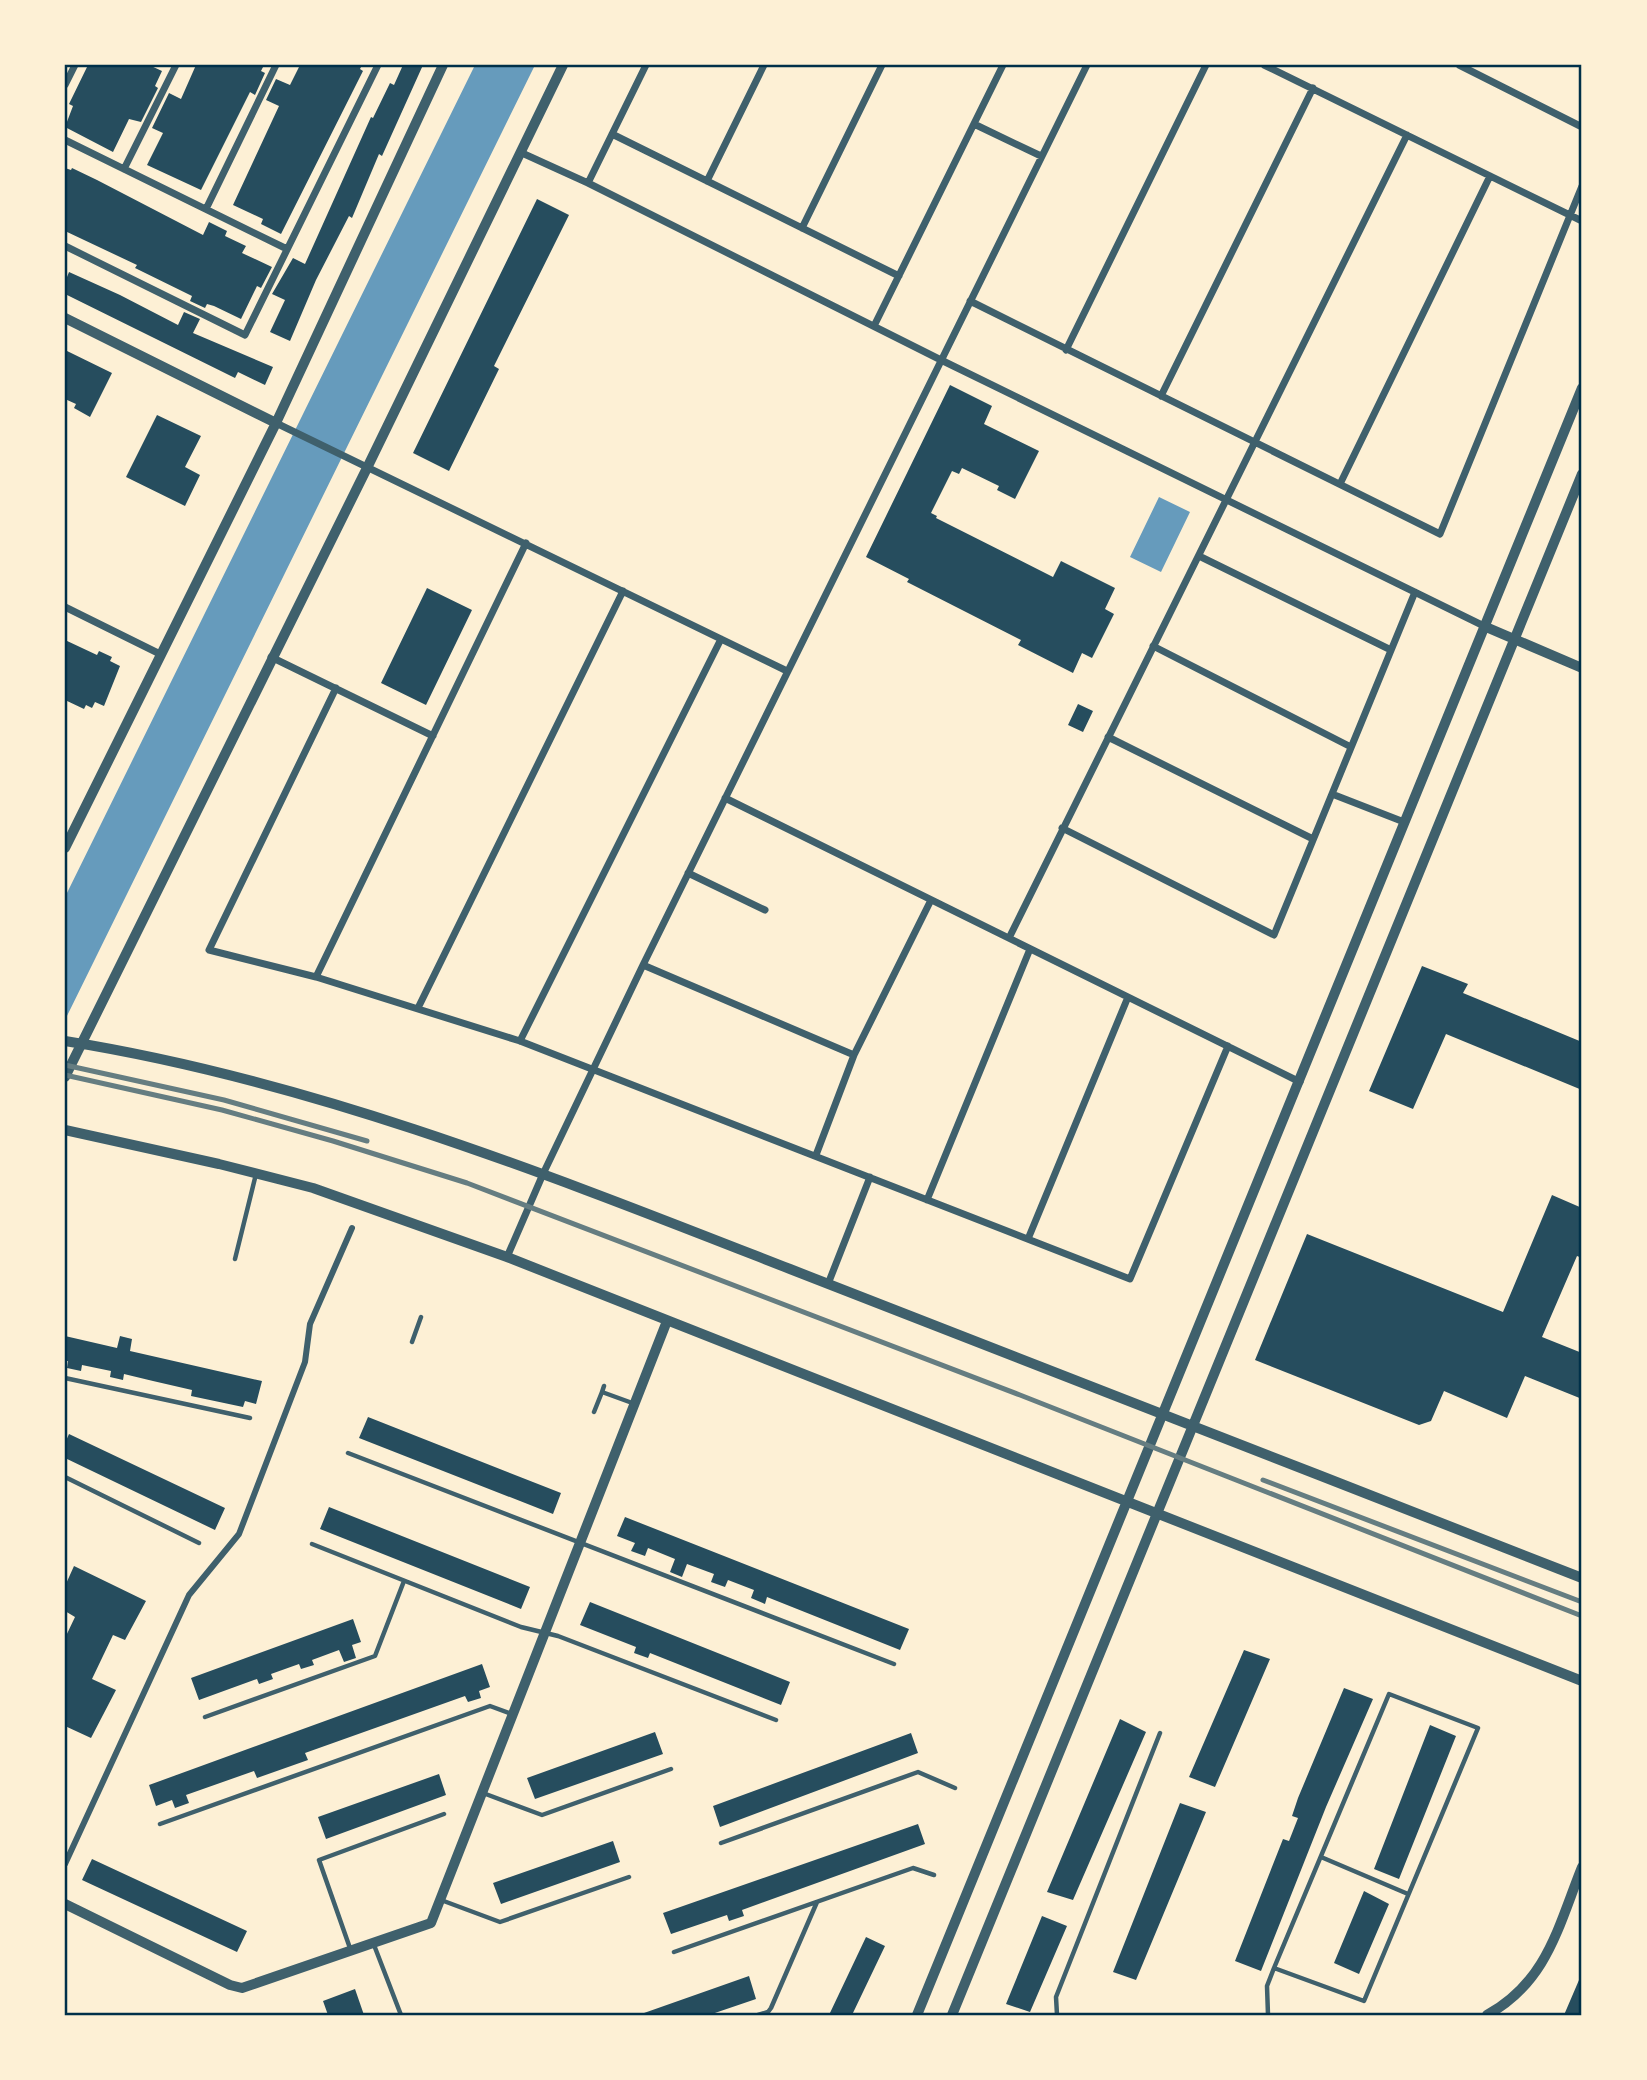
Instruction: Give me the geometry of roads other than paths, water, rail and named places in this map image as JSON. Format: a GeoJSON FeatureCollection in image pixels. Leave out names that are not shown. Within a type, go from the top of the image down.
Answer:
{"type":"FeatureCollection","features":[{"type":"Feature","properties":{"kind":"street"},"geometry":{"type":"LineString","coordinates":[[65,85],[75,65]]}},
{"type":"Feature","properties":{"kind":"street"},"geometry":{"type":"LineString","coordinates":[[124,169],[176,65]]}},
{"type":"Feature","properties":{"kind":"street"},"geometry":{"type":"LineString","coordinates":[[206,209],[276,65]]}},
{"type":"Feature","properties":{"kind":"street"},"geometry":{"type":"LineString","coordinates":[[65,246],[245,335],[378,65]]}},
{"type":"Feature","properties":{"kind":"street"},"geometry":{"type":"LineString","coordinates":[[66,843],[276,423],[443,65]]}},
{"type":"Feature","properties":{"kind":"street"},"geometry":{"type":"LineString","coordinates":[[65,1077],[563,65]]}},
{"type":"Feature","properties":{"kind":"street"},"geometry":{"type":"LineString","coordinates":[[588,183],[646,65]]}},
{"type":"Feature","properties":{"kind":"street"},"geometry":{"type":"LineString","coordinates":[[707,181],[764,65]]}},
{"type":"Feature","properties":{"kind":"street"},"geometry":{"type":"LineString","coordinates":[[802,228],[882,65]]}},
{"type":"Feature","properties":{"kind":"street"},"geometry":{"type":"LineString","coordinates":[[874,326],[1003,65]]}},
{"type":"Feature","properties":{"kind":"street"},"geometry":{"type":"LineString","coordinates":[[507,1257],[543,1174],[643,965],[1087,65]]}},
{"type":"Feature","properties":{"kind":"street"},"geometry":{"type":"LineString","coordinates":[[1066,349],[1206,65]]}},
{"type":"Feature","properties":{"kind":"street"},"geometry":{"type":"LineString","coordinates":[[1264,65],[1582,222]]}},
{"type":"Feature","properties":{"kind":"street"},"geometry":{"type":"LineString","coordinates":[[1459,65],[1582,127]]}},
{"type":"Feature","properties":{"kind":"street"},"geometry":{"type":"LineString","coordinates":[[1161,396],[1313,88]]}},
{"type":"Feature","properties":{"kind":"street"},"geometry":{"type":"LineString","coordinates":[[974,124],[1041,156]]}},
{"type":"Feature","properties":{"kind":"street"},"geometry":{"type":"LineString","coordinates":[[612,134],[899,276]]}},
{"type":"Feature","properties":{"kind":"street"},"geometry":{"type":"LineString","coordinates":[[1009,938],[1407,135]]}},
{"type":"Feature","properties":{"kind":"street"},"geometry":{"type":"LineString","coordinates":[[65,140],[287,249]]}},
{"type":"Feature","properties":{"kind":"street"},"geometry":{"type":"LineString","coordinates":[[522,153],[588,183],[941,360],[1486,627],[1582,668]]}},
{"type":"Feature","properties":{"kind":"street"},"geometry":{"type":"LineString","coordinates":[[1340,484],[1490,176]]}},
{"type":"Feature","properties":{"kind":"street"},"geometry":{"type":"LineString","coordinates":[[970,302],[1440,534],[1582,186]]}},
{"type":"Feature","properties":{"kind":"street"},"geometry":{"type":"LineString","coordinates":[[65,317],[367,468],[788,671]]}},
{"type":"Feature","properties":{"kind":"street"},"geometry":{"type":"LineString","coordinates":[[917,2015],[1582,388]]}},
{"type":"Feature","properties":{"kind":"street"},"geometry":{"type":"LineString","coordinates":[[952,2015],[1582,474]]}},
{"type":"Feature","properties":{"kind":"street"},"geometry":{"type":"LineString","coordinates":[[316,977],[526,543]]}},
{"type":"Feature","properties":{"kind":"street"},"geometry":{"type":"LineString","coordinates":[[1199,556],[1391,650]]}},
{"type":"Feature","properties":{"kind":"street"},"geometry":{"type":"LineString","coordinates":[[418,1008],[623,591]]}},
{"type":"Feature","properties":{"kind":"street"},"geometry":{"type":"LineString","coordinates":[[1062,828],[1274,935],[1415,592]]}},
{"type":"Feature","properties":{"kind":"street"},"geometry":{"type":"LineString","coordinates":[[65,607],[160,654]]}},
{"type":"Feature","properties":{"kind":"street"},"geometry":{"type":"LineString","coordinates":[[520,1041],[721,639]]}},
{"type":"Feature","properties":{"kind":"street"},"geometry":{"type":"LineString","coordinates":[[1153,646],[1351,747]]}},
{"type":"Feature","properties":{"kind":"street"},"geometry":{"type":"LineString","coordinates":[[271,657],[433,736]]}},
{"type":"Feature","properties":{"kind":"street"},"geometry":{"type":"LineString","coordinates":[[336,688],[209,950],[316,977],[520,1041],[1130,1279],[1228,1046]]}},
{"type":"Feature","properties":{"kind":"street"},"geometry":{"type":"LineString","coordinates":[[1108,737],[1313,839]]}},
{"type":"Feature","properties":{"kind":"street"},"geometry":{"type":"LineString","coordinates":[[1332,794],[1404,822]]}},
{"type":"Feature","properties":{"kind":"street"},"geometry":{"type":"LineString","coordinates":[[725,798],[1300,1082]]}},
{"type":"Feature","properties":{"kind":"street"},"geometry":{"type":"LineString","coordinates":[[688,873],[765,910]]}},
{"type":"Feature","properties":{"kind":"street"},"geometry":{"type":"LineString","coordinates":[[816,1155],[854,1055],[931,900]]}},
{"type":"Feature","properties":{"kind":"street"},"geometry":{"type":"LineString","coordinates":[[927,1199],[1030,949]]}},
{"type":"Feature","properties":{"kind":"street"},"geometry":{"type":"LineString","coordinates":[[643,965],[854,1055]]}},
{"type":"Feature","properties":{"kind":"street"},"geometry":{"type":"LineString","coordinates":[[1028,1239],[1128,997]]}},
{"type":"Feature","properties":{"kind":"street"},"geometry":{"type":"LineString","coordinates":[[65,1041],[167,1061],[346,1105],[543,1174],[1582,1578]]}},
{"type":"Feature","properties":{"kind":"street"},"geometry":{"type":"LineString","coordinates":[[65,1130],[313,1188],[507,1257],[1582,1681]]}},
{"type":"Feature","properties":{"kind":"street"},"geometry":{"type":"LineString","coordinates":[[828,1284],[870,1177]]}},
{"type":"Feature","properties":{"kind":"street"},"geometry":{"type":"LineString","coordinates":[[65,1864],[189,1595],[239,1534],[305,1362],[310,1324],[352,1228]]}},
{"type":"Feature","properties":{"kind":"street"},"geometry":{"type":"LineString","coordinates":[[65,1904],[230,1985],[242,1988],[431,1923],[667,1321]]}},
{"type":"Feature","properties":{"kind":"street"},"geometry":{"type":"LineString","coordinates":[[1487,2015],[1511,2001],[1528,1984],[1545,1960],[1582,1867]]}},
{"type":"Feature","properties":{"kind":"lane"},"geometry":{"type":"LineString","coordinates":[[235,1259],[257,1174]]}},
{"type":"Feature","properties":{"kind":"lane"},"geometry":{"type":"LineString","coordinates":[[412,1342],[421,1317]]}},
{"type":"Feature","properties":{"kind":"lane"},"geometry":{"type":"LineString","coordinates":[[65,1378],[250,1418]]}},
{"type":"Feature","properties":{"kind":"lane"},"geometry":{"type":"LineString","coordinates":[[594,1412],[603,1389],[635,1404]]}},
{"type":"Feature","properties":{"kind":"lane"},"geometry":{"type":"LineString","coordinates":[[348,1453],[894,1664]]}},
{"type":"Feature","properties":{"kind":"lane"},"geometry":{"type":"LineString","coordinates":[[65,1477],[199,1543]]}},
{"type":"Feature","properties":{"kind":"lane"},"geometry":{"type":"LineString","coordinates":[[313,1544],[521,1627],[558,1636],[776,1720]]}},
{"type":"Feature","properties":{"kind":"lane"},"geometry":{"type":"LineString","coordinates":[[205,1717],[375,1656],[404,1581]]}},
{"type":"Feature","properties":{"kind":"lane"},"geometry":{"type":"LineString","coordinates":[[1268,2015],[1267,1986],[1274,1968],[1389,1694],[1478,1728],[1364,2001],[1274,1968]]}},
{"type":"Feature","properties":{"kind":"lane"},"geometry":{"type":"LineString","coordinates":[[160,1824],[490,1706],[513,1714]]}},
{"type":"Feature","properties":{"kind":"lane"},"geometry":{"type":"LineString","coordinates":[[1057,2015],[1056,1997],[1160,1733]]}},
{"type":"Feature","properties":{"kind":"lane"},"geometry":{"type":"LineString","coordinates":[[482,1793],[542,1815],[671,1769]]}},
{"type":"Feature","properties":{"kind":"lane"},"geometry":{"type":"LineString","coordinates":[[721,1843],[918,1772],[955,1788]]}},
{"type":"Feature","properties":{"kind":"lane"},"geometry":{"type":"LineString","coordinates":[[352,1952],[319,1860],[444,1814]]}},
{"type":"Feature","properties":{"kind":"lane"},"geometry":{"type":"LineString","coordinates":[[1321,1857],[1408,1894]]}},
{"type":"Feature","properties":{"kind":"lane"},"geometry":{"type":"LineString","coordinates":[[674,1952],[913,1868],[934,1875]]}},
{"type":"Feature","properties":{"kind":"lane"},"geometry":{"type":"LineString","coordinates":[[440,1900],[500,1922],[629,1877]]}},
{"type":"Feature","properties":{"kind":"lane"},"geometry":{"type":"LineString","coordinates":[[758,2015],[771,2008],[817,1902]]}},
{"type":"Feature","properties":{"kind":"lane"},"geometry":{"type":"LineString","coordinates":[[374,1944],[401,2015]]}},
{"type":"Feature","properties":{"kind":"water"},"geometry":{"type":"Polygon","coordinates":[[[475,65],[535,65],[65,1020],[65,897],[475,65]]]}},
{"type":"Feature","properties":{"kind":"water"},"geometry":{"type":"Polygon","coordinates":[[[1159,497],[1190,512],[1161,572],[1130,557],[1159,497]]]}},
{"type":"Feature","properties":{"kind":"railway"},"geometry":{"type":"LineString","coordinates":[[65,1065],[224,1100],[367,1141]]}},
{"type":"Feature","properties":{"kind":"railway"},"geometry":{"type":"LineString","coordinates":[[65,1075],[222,1110],[467,1183],[1020,1395],[1582,1616]]}},
{"type":"Feature","properties":{"kind":"railway"},"geometry":{"type":"LineString","coordinates":[[1263,1480],[1582,1602]]}}]}
